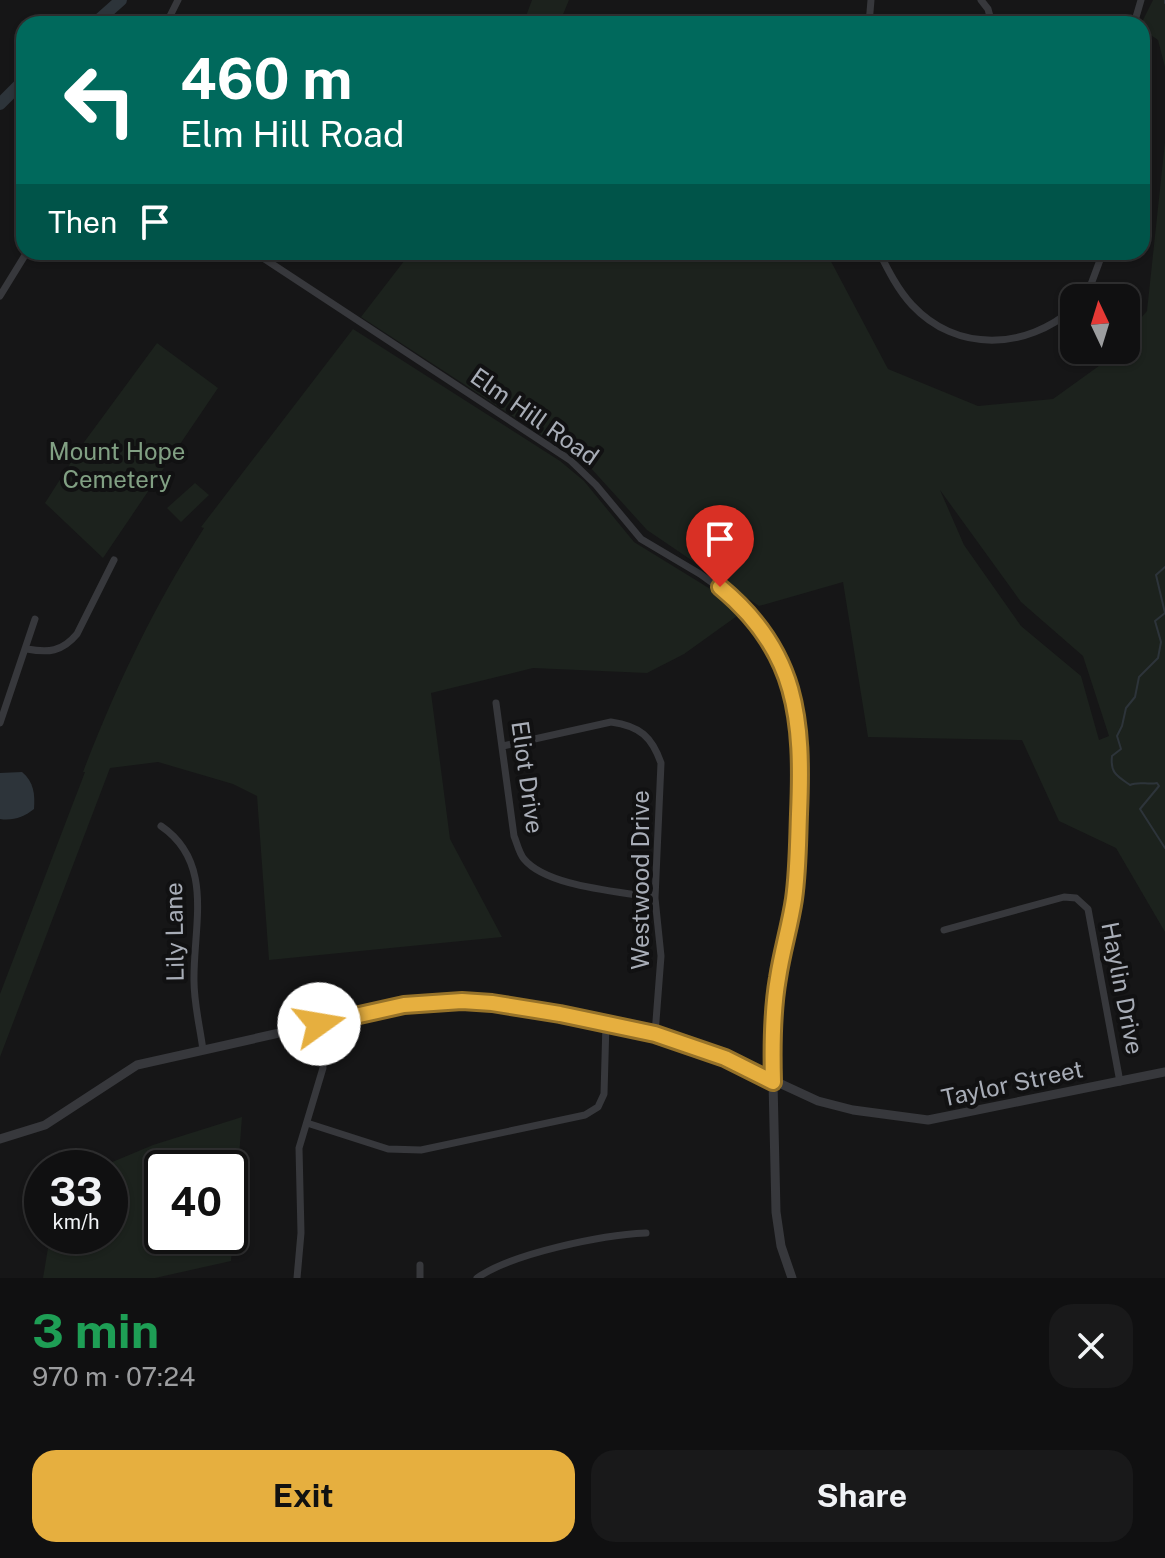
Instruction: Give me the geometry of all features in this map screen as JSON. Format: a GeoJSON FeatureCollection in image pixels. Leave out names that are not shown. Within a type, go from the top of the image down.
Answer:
{"type":"FeatureCollection","features":[{"type":"Feature","properties":{"kind":"street"},"geometry":{"type":"LineString","coordinates":[[0,296],[22,260]]}},
{"type":"Feature","properties":{"kind":"street","name":"Elm Hill Road"},"geometry":{"type":"LineString","coordinates":[[266,260],[570,460],[596,485],[641,539],[736,600],[765,636],[790,682],[799,721],[801,761],[794,898],[774,1009],[773,1082],[778,1232],[792,1278]]}},
{"type":"Feature","properties":{"kind":"street"},"geometry":{"type":"LineString","coordinates":[[884,260],[912,304],[946,331],[970,340],[1012,339],[1039,332],[1060,320]]}},
{"type":"Feature","properties":{"kind":"street"},"geometry":{"type":"LineString","coordinates":[[1091,284],[1100,260]]}},
{"type":"Feature","properties":{"kind":"street"},"geometry":{"type":"LineString","coordinates":[[27,649],[56,651],[68,645],[77,634],[114,560]]}},
{"type":"Feature","properties":{"kind":"street"},"geometry":{"type":"LineString","coordinates":[[0,723],[35,619]]}},
{"type":"Feature","properties":{"kind":"street","name":"Eliot Drive"},"geometry":{"type":"LineString","coordinates":[[496,703],[514,836],[521,857],[535,871],[552,879],[655,898]]}},
{"type":"Feature","properties":{"kind":"street","name":"Westwood Drive"},"geometry":{"type":"LineString","coordinates":[[503,746],[611,722],[629,724],[645,733],[655,745],[661,763],[655,898],[661,956],[655,1034]]}},
{"type":"Feature","properties":{"kind":"street","name":"Lily Lane"},"geometry":{"type":"LineString","coordinates":[[161,826],[175,835],[191,860],[197,908],[194,983],[203,1050]]}},
{"type":"Feature","properties":{"kind":"street","name":"Haylin Drive"},"geometry":{"type":"LineString","coordinates":[[944,930],[1064,897],[1076,898],[1088,909],[1120,1082]]}},
{"type":"Feature","properties":{"kind":"street","name":"Taylor Street"},"geometry":{"type":"LineString","coordinates":[[0,1139],[45,1125],[137,1065],[404,1005],[462,1001],[536,1009],[655,1034],[725,1058],[818,1101],[853,1110],[928,1120],[1165,1072]]}},
{"type":"Feature","properties":{"kind":"street"},"geometry":{"type":"LineString","coordinates":[[307,1123],[388,1149],[421,1150],[585,1115],[598,1107],[604,1094],[606,1022]]}},
{"type":"Feature","properties":{"kind":"street"},"geometry":{"type":"LineString","coordinates":[[297,1278],[301,1233],[299,1148],[323,1068],[319,1024]]}},
{"type":"Feature","properties":{"kind":"street"},"geometry":{"type":"LineString","coordinates":[[477,1278],[512,1260],[619,1234],[646,1233]]}},
{"type":"Feature","properties":{"kind":"street"},"geometry":{"type":"LineString","coordinates":[[420,1265],[420,1278]]}},
{"type":"Feature","properties":{"kind":"green space"},"geometry":{"type":"Polygon","coordinates":[[[532,0],[569,0],[562,16],[526,16],[532,0]]]}},
{"type":"Feature","properties":{"kind":"green space"},"geometry":{"type":"Polygon","coordinates":[[[1153,0],[1165,0],[1165,67],[1158,40],[1150,34],[1150,16],[1145,16],[1153,0]]]}},
{"type":"Feature","properties":{"kind":"green space"},"geometry":{"type":"Polygon","coordinates":[[[1165,142],[1165,932],[1116,848],[1059,821],[1022,740],[868,737],[843,582],[759,606],[647,530],[589,466],[361,317],[405,260],[830,260],[888,369],[978,406],[1053,399],[1102,364],[1140,364],[1140,319],[1147,311],[1165,142]],[[940,490],[964,545],[1021,626],[1081,676],[1099,740],[1109,736],[1083,656],[1021,602],[940,490]]]}},
{"type":"Feature","properties":{"kind":"green space"},"geometry":{"type":"Polygon","coordinates":[[[353,329],[560,461],[584,481],[634,542],[725,598],[737,616],[684,654],[647,673],[533,668],[431,693],[450,839],[502,937],[269,960],[257,796],[233,784],[158,762],[110,768],[0,1057],[0,994],[83,772],[137,647],[204,528],[201,527],[353,329]]]}},
{"type":"Feature","properties":{"kind":"green space","name":"Mount Hope Cemetery"},"geometry":{"type":"Polygon","coordinates":[[[157,343],[218,388],[103,558],[45,503],[82,445],[157,343]]]}},
{"type":"Feature","properties":{"kind":"green space"},"geometry":{"type":"Polygon","coordinates":[[[195,483],[209,495],[181,522],[167,508],[195,483]]]}},
{"type":"Feature","properties":{"kind":"green space"},"geometry":{"type":"Polygon","coordinates":[[[242,1117],[239,1150],[144,1150],[144,1254],[232,1254],[231,1261],[155,1278],[43,1278],[47,1254],[128,1254],[128,1155],[153,1145],[242,1117]]]}},
{"type":"Feature","properties":{"kind":"shaded area"},"geometry":{"type":"Polygon","coordinates":[[[22,772],[33,789],[34,809],[18,818],[0,819],[0,773],[22,772]]]}},
{"type":"Feature","properties":{"kind":"waterway"},"geometry":{"type":"LineString","coordinates":[[103,16],[121,0]]}},
{"type":"Feature","properties":{"kind":"waterway"},"geometry":{"type":"LineString","coordinates":[[0,104],[16,88]]}},
{"type":"Feature","properties":{"kind":"waterway"},"geometry":{"type":"LineString","coordinates":[[1165,567],[1156,575],[1165,613],[1155,621],[1161,642],[1158,658],[1139,677],[1135,697],[1126,708],[1117,736],[1121,749],[1112,756],[1115,774],[1130,785],[1157,783],[1159,786],[1140,809],[1165,848]]}},
{"type":"Feature","properties":{"kind":"route"},"geometry":{"type":"LineString","coordinates":[[319,1024],[404,1005],[462,1001],[492,1003],[606,1022],[655,1034],[703,1049],[773,1082],[774,1009],[797,872],[801,761],[799,721],[784,668],[765,636],[736,600],[720,587]]}}]}
